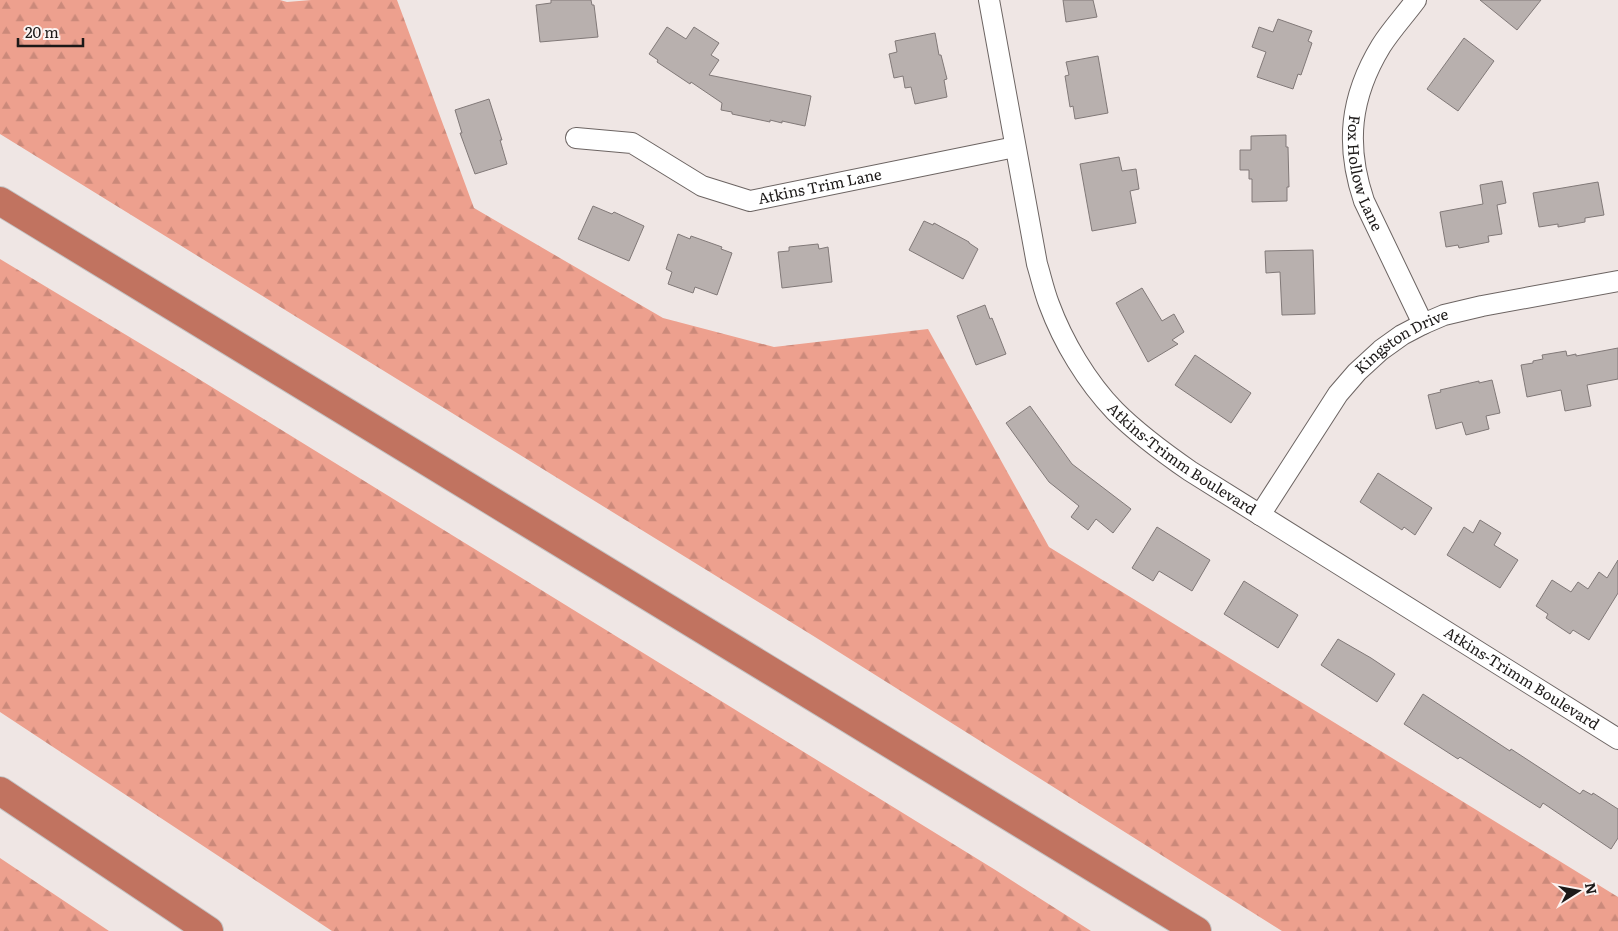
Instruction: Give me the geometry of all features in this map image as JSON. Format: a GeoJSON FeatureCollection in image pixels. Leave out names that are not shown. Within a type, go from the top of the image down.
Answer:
{"type":"FeatureCollection","features":[{"type":"Feature","properties":{"kind":"highway"},"geometry":{"type":"LineString","coordinates":[[0,202],[1197,931]]}},
{"type":"Feature","properties":{"kind":"highway"},"geometry":{"type":"LineString","coordinates":[[0,791],[209,931]]}},
{"type":"Feature","properties":{"kind":"street","name":"Atkins-Trimm Boulevard"},"geometry":{"type":"LineString","coordinates":[[989,0],[1037,264],[1049,304],[1067,343],[1094,387],[1149,442],[1190,472],[1618,738]]}},
{"type":"Feature","properties":{"kind":"street","name":"Fox Hollow Lane"},"geometry":{"type":"LineString","coordinates":[[1416,0],[1382,46],[1365,77],[1357,101],[1352,131],[1353,162],[1358,185],[1423,324]]}},
{"type":"Feature","properties":{"kind":"street","name":"Atkins Trim Lane"},"geometry":{"type":"LineString","coordinates":[[576,138],[632,143],[702,186],[750,201],[1015,147]]}},
{"type":"Feature","properties":{"kind":"street","name":"Kingston Drive"},"geometry":{"type":"LineString","coordinates":[[1260,515],[1338,394],[1357,372],[1381,350],[1423,324],[1444,315],[1482,306],[1618,281]]}},
{"type":"Feature","properties":{"kind":"green space"},"geometry":{"type":"Polygon","coordinates":[[[0,0],[280,0],[287,2],[311,0],[397,0],[474,208],[663,318],[774,347],[928,329],[1049,547],[1618,897],[1618,931],[1282,931],[815,637],[0,134],[0,0]]]}},
{"type":"Feature","properties":{"kind":"green space"},"geometry":{"type":"Polygon","coordinates":[[[0,259],[176,365],[997,871],[1091,931],[332,931],[0,712],[0,259]]]}},
{"type":"Feature","properties":{"kind":"green space"},"geometry":{"type":"Polygon","coordinates":[[[0,858],[109,931],[0,931],[0,858]]]}},
{"type":"Feature","properties":{"kind":"building"},"geometry":{"type":"Polygon","coordinates":[[[551,0],[591,0],[592,5],[594,5],[598,37],[540,42],[536,5],[551,3],[551,0]]]}},
{"type":"Feature","properties":{"kind":"building"},"geometry":{"type":"Polygon","coordinates":[[[1063,0],[1093,0],[1097,17],[1066,22],[1063,0]]]}},
{"type":"Feature","properties":{"kind":"building"},"geometry":{"type":"Polygon","coordinates":[[[1480,0],[1541,0],[1517,30],[1480,0]]]}},
{"type":"Feature","properties":{"kind":"building"},"geometry":{"type":"Polygon","coordinates":[[[1278,19],[1312,31],[1308,41],[1312,43],[1301,75],[1298,74],[1293,89],[1257,77],[1266,52],[1252,47],[1259,27],[1273,32],[1278,19]]]}},
{"type":"Feature","properties":{"kind":"building"},"geometry":{"type":"Polygon","coordinates":[[[667,27],[686,39],[694,27],[719,43],[711,55],[719,60],[709,75],[811,96],[805,126],[782,121],[782,123],[770,120],[770,122],[721,110],[722,103],[657,62],[658,60],[649,54],[667,27]]]}},
{"type":"Feature","properties":{"kind":"building"},"geometry":{"type":"Polygon","coordinates":[[[935,33],[939,55],[941,55],[947,79],[944,80],[947,97],[915,104],[911,87],[905,88],[903,76],[894,78],[889,54],[897,52],[895,41],[935,33]]]}},
{"type":"Feature","properties":{"kind":"building"},"geometry":{"type":"Polygon","coordinates":[[[1464,38],[1494,61],[1458,111],[1427,89],[1464,38]]]}},
{"type":"Feature","properties":{"kind":"building"},"geometry":{"type":"Polygon","coordinates":[[[1098,56],[1108,113],[1075,119],[1073,106],[1070,107],[1065,76],[1069,75],[1066,62],[1098,56]]]}},
{"type":"Feature","properties":{"kind":"building"},"geometry":{"type":"Polygon","coordinates":[[[489,99],[502,140],[500,140],[507,164],[475,174],[460,133],[462,133],[455,110],[489,99]]]}},
{"type":"Feature","properties":{"kind":"building"},"geometry":{"type":"Polygon","coordinates":[[[1286,135],[1289,187],[1287,187],[1287,201],[1252,202],[1252,179],[1249,179],[1249,170],[1240,170],[1240,150],[1251,150],[1251,136],[1286,135]]]}},
{"type":"Feature","properties":{"kind":"building"},"geometry":{"type":"Polygon","coordinates":[[[1119,157],[1122,171],[1136,169],[1139,189],[1130,191],[1136,223],[1092,231],[1080,164],[1119,157]]]}},
{"type":"Feature","properties":{"kind":"building"},"geometry":{"type":"Polygon","coordinates":[[[1502,181],[1506,203],[1497,205],[1502,234],[1488,236],[1489,242],[1459,248],[1458,245],[1446,247],[1440,212],[1483,204],[1480,185],[1502,181]]]}},
{"type":"Feature","properties":{"kind":"building"},"geometry":{"type":"Polygon","coordinates":[[[1598,182],[1604,215],[1585,218],[1585,222],[1558,227],[1558,224],[1539,227],[1533,193],[1598,182]]]}},
{"type":"Feature","properties":{"kind":"building"},"geometry":{"type":"Polygon","coordinates":[[[593,206],[612,214],[614,212],[644,226],[629,261],[578,239],[593,206]]]}},
{"type":"Feature","properties":{"kind":"building"},"geometry":{"type":"Polygon","coordinates":[[[924,221],[933,225],[934,223],[978,249],[963,279],[909,250],[924,221]]]}},
{"type":"Feature","properties":{"kind":"building"},"geometry":{"type":"Polygon","coordinates":[[[678,234],[690,239],[691,236],[722,247],[721,249],[732,253],[717,295],[695,287],[693,293],[668,284],[672,272],[666,269],[678,234]]]}},
{"type":"Feature","properties":{"kind":"building"},"geometry":{"type":"Polygon","coordinates":[[[818,244],[819,249],[828,247],[832,282],[782,288],[778,252],[789,251],[789,247],[818,244]]]}},
{"type":"Feature","properties":{"kind":"building"},"geometry":{"type":"Polygon","coordinates":[[[1313,250],[1315,314],[1282,315],[1280,272],[1266,273],[1265,251],[1313,250]]]}},
{"type":"Feature","properties":{"kind":"building"},"geometry":{"type":"Polygon","coordinates":[[[1142,288],[1162,321],[1174,314],[1184,332],[1172,340],[1178,344],[1148,362],[1116,303],[1142,288]]]}},
{"type":"Feature","properties":{"kind":"building"},"geometry":{"type":"Polygon","coordinates":[[[985,305],[1006,354],[976,365],[957,316],[985,305]]]}},
{"type":"Feature","properties":{"kind":"building"},"geometry":{"type":"Polygon","coordinates":[[[1618,348],[1618,379],[1587,385],[1591,406],[1565,411],[1561,390],[1527,397],[1521,365],[1543,359],[1542,355],[1566,351],[1567,356],[1576,354],[1576,356],[1618,348]]]}},
{"type":"Feature","properties":{"kind":"building"},"geometry":{"type":"Polygon","coordinates":[[[1195,355],[1251,393],[1231,423],[1175,385],[1195,355]]]}},
{"type":"Feature","properties":{"kind":"building"},"geometry":{"type":"Polygon","coordinates":[[[1492,380],[1500,413],[1486,416],[1489,429],[1466,435],[1462,422],[1436,429],[1428,395],[1441,392],[1440,390],[1492,380]]]}},
{"type":"Feature","properties":{"kind":"building"},"geometry":{"type":"Polygon","coordinates":[[[1030,406],[1072,464],[1131,509],[1113,533],[1096,519],[1088,530],[1071,517],[1079,506],[1049,482],[1006,423],[1030,406]]]}},
{"type":"Feature","properties":{"kind":"building"},"geometry":{"type":"Polygon","coordinates":[[[1378,473],[1432,508],[1415,535],[1404,527],[1402,530],[1360,502],[1378,473]]]}},
{"type":"Feature","properties":{"kind":"building"},"geometry":{"type":"Polygon","coordinates":[[[1480,520],[1501,533],[1494,545],[1518,560],[1500,588],[1447,555],[1464,527],[1473,533],[1480,520]]]}},
{"type":"Feature","properties":{"kind":"building"},"geometry":{"type":"Polygon","coordinates":[[[1157,527],[1210,560],[1192,591],[1159,571],[1153,581],[1132,568],[1157,527]]]}},
{"type":"Feature","properties":{"kind":"building"},"geometry":{"type":"Polygon","coordinates":[[[1618,560],[1618,593],[1589,640],[1573,630],[1570,634],[1546,618],[1548,614],[1536,606],[1552,580],[1571,592],[1578,582],[1588,589],[1599,572],[1607,578],[1618,560]]]}},
{"type":"Feature","properties":{"kind":"building"},"geometry":{"type":"Polygon","coordinates":[[[1244,581],[1298,615],[1278,648],[1224,614],[1244,581]]]}},
{"type":"Feature","properties":{"kind":"building"},"geometry":{"type":"Polygon","coordinates":[[[1338,639],[1395,674],[1377,702],[1321,665],[1338,639]]]}},
{"type":"Feature","properties":{"kind":"building"},"geometry":{"type":"Polygon","coordinates":[[[1423,694],[1580,794],[1583,790],[1592,795],[1593,793],[1618,809],[1618,838],[1611,849],[1543,803],[1540,808],[1404,724],[1423,694]]]}}]}
